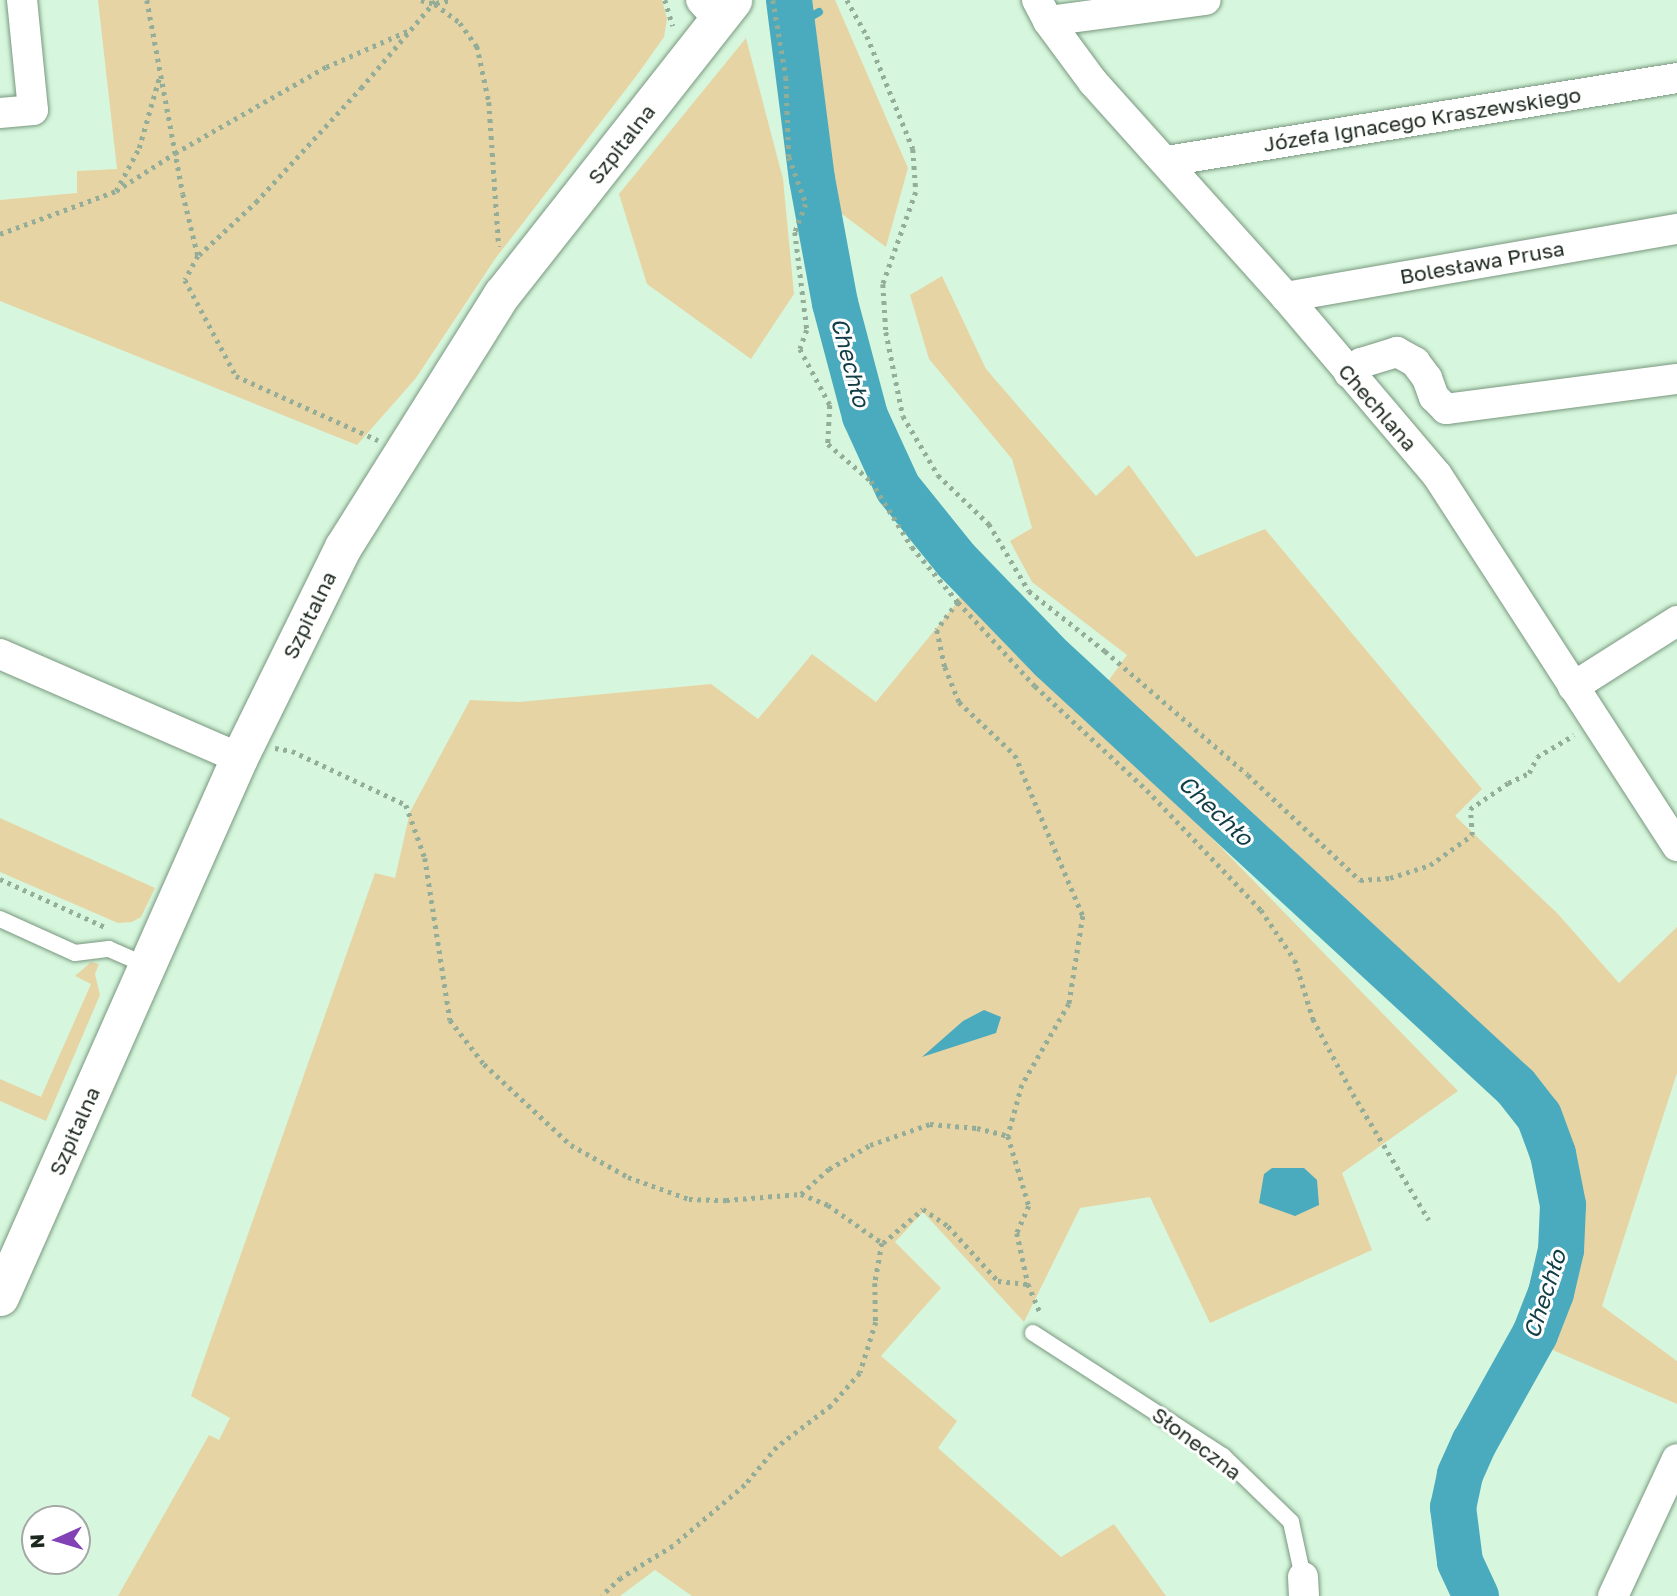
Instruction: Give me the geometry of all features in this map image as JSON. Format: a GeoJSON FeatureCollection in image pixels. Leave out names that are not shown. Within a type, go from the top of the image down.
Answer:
{"type":"FeatureCollection","features":[{"type":"Feature","properties":{"kind":"street"},"geometry":{"type":"LineString","coordinates":[[0,113],[33,110],[22,0]]}},
{"type":"Feature","properties":{"kind":"street"},"geometry":{"type":"LineString","coordinates":[[1043,10],[1200,1]]}},
{"type":"Feature","properties":{"kind":"street","name":"Szpitalna"},"geometry":{"type":"LineString","coordinates":[[0,1297],[148,966],[252,752],[343,547],[502,294],[717,6]]}},
{"type":"Feature","properties":{"kind":"street","name":"Chechlana"},"geometry":{"type":"LineString","coordinates":[[1043,10],[1093,82],[1167,161],[1437,475],[1677,846]]}},
{"type":"Feature","properties":{"kind":"street","name":"Józefa Ignacego Kraszewskiego"},"geometry":{"type":"LineString","coordinates":[[1167,161],[1677,78]]}},
{"type":"Feature","properties":{"kind":"street","name":"Bolesława Prusa"},"geometry":{"type":"LineString","coordinates":[[1286,297],[1677,229]]}},
{"type":"Feature","properties":{"kind":"street"},"geometry":{"type":"LineString","coordinates":[[1349,373],[1361,363],[1397,352],[1415,362],[1427,378],[1434,397],[1446,409],[1677,379]]}},
{"type":"Feature","properties":{"kind":"street"},"geometry":{"type":"LineString","coordinates":[[1573,687],[1677,621]]}},
{"type":"Feature","properties":{"kind":"street"},"geometry":{"type":"LineString","coordinates":[[0,654],[252,752]]}},
{"type":"Feature","properties":{"kind":"street"},"geometry":{"type":"LineString","coordinates":[[1613,1596],[1677,1459]]}},
{"type":"Feature","properties":{"kind":"lane"},"geometry":{"type":"LineString","coordinates":[[0,919],[75,953],[109,949],[148,966]]}},
{"type":"Feature","properties":{"kind":"lane","name":"Słoneczna"},"geometry":{"type":"LineString","coordinates":[[1033,1333],[1223,1456],[1291,1522],[1304,1587]]}},
{"type":"Feature","properties":{"kind":"path"},"geometry":{"type":"LineString","coordinates":[[147,0],[175,153],[198,256]]}},
{"type":"Feature","properties":{"kind":"path"},"geometry":{"type":"LineString","coordinates":[[421,0],[452,0]]}},
{"type":"Feature","properties":{"kind":"path"},"geometry":{"type":"LineString","coordinates":[[773,0],[786,77],[789,157],[806,204],[795,232],[807,330],[800,349],[830,405],[828,444],[871,481],[912,547],[1035,686],[1147,790],[1261,910],[1295,960],[1313,1020],[1429,1220]]}},
{"type":"Feature","properties":{"kind":"path"},"geometry":{"type":"LineString","coordinates":[[847,0],[872,46],[913,149],[916,192],[883,284],[886,332],[903,416],[938,475],[989,524],[1029,591],[1105,651],[1248,775],[1360,880],[1390,878],[1430,865],[1472,835],[1470,809],[1508,783],[1530,773],[1537,757],[1596,722]]}},
{"type":"Feature","properties":{"kind":"path"},"geometry":{"type":"LineString","coordinates":[[382,442],[236,376],[185,280],[198,256],[256,202],[436,2]]}},
{"type":"Feature","properties":{"kind":"path"},"geometry":{"type":"LineString","coordinates":[[436,2],[460,23],[477,46],[489,102],[499,258]]}},
{"type":"Feature","properties":{"kind":"path"},"geometry":{"type":"LineString","coordinates":[[0,234],[116,191],[175,153],[326,67],[412,29]]}},
{"type":"Feature","properties":{"kind":"path"},"geometry":{"type":"LineString","coordinates":[[116,191],[139,148],[160,75]]}},
{"type":"Feature","properties":{"kind":"path"},"geometry":{"type":"LineString","coordinates":[[602,1596],[621,1578],[673,1546],[745,1485],[777,1447],[831,1406],[860,1373],[876,1322],[875,1283],[883,1243],[923,1209],[948,1226],[998,1281],[1028,1284],[1017,1233],[1029,1206],[1008,1136],[1022,1085],[1069,1004],[1083,916],[1015,755],[959,702],[945,667],[937,630],[958,602]]}},
{"type":"Feature","properties":{"kind":"path"},"geometry":{"type":"LineString","coordinates":[[252,752],[292,751],[406,805],[425,858],[450,1020],[484,1064],[571,1144],[628,1177],[689,1199],[726,1200],[801,1194],[828,1205],[883,1243]]}},
{"type":"Feature","properties":{"kind":"path"},"geometry":{"type":"LineString","coordinates":[[0,879],[117,932]]}},
{"type":"Feature","properties":{"kind":"path"},"geometry":{"type":"LineString","coordinates":[[801,1194],[829,1169],[870,1146],[930,1124],[977,1128],[1008,1136]]}},
{"type":"Feature","properties":{"kind":"shaded area"},"geometry":{"type":"Polygon","coordinates":[[[98,0],[662,0],[667,19],[664,37],[637,75],[495,259],[416,378],[357,445],[0,301],[0,200],[77,193],[77,171],[117,169],[98,0]]]}},
{"type":"Feature","properties":{"kind":"shaded area"},"geometry":{"type":"Polygon","coordinates":[[[802,0],[835,0],[908,168],[886,247],[834,208],[802,0]]]}},
{"type":"Feature","properties":{"kind":"shaded area"},"geometry":{"type":"Polygon","coordinates":[[[746,38],[783,179],[794,294],[751,359],[647,284],[619,194],[746,38]]]}},
{"type":"Feature","properties":{"kind":"shaded area"},"geometry":{"type":"Polygon","coordinates":[[[942,276],[986,369],[1096,496],[1129,465],[1196,557],[1265,529],[1482,789],[1455,816],[1558,914],[1619,983],[1677,927],[1677,1073],[1602,1306],[1677,1361],[1677,1404],[1548,1348],[1577,1246],[1567,1167],[1547,1114],[1519,1069],[1104,687],[1127,655],[1032,582],[1010,541],[1032,528],[1012,459],[929,359],[910,295],[942,276]]]}},
{"type":"Feature","properties":{"kind":"shaded area"},"geometry":{"type":"Polygon","coordinates":[[[966,585],[1458,1091],[1342,1173],[1372,1250],[1210,1323],[1150,1197],[1080,1208],[1024,1322],[923,1212],[895,1242],[941,1288],[881,1356],[957,1421],[938,1448],[1061,1557],[1114,1524],[1166,1596],[692,1596],[655,1570],[620,1596],[118,1596],[209,1435],[219,1440],[230,1418],[191,1396],[375,873],[395,878],[410,812],[470,700],[519,702],[711,684],[758,719],[812,654],[876,702],[955,605],[966,585]]]}},
{"type":"Feature","properties":{"kind":"shaded area"},"geometry":{"type":"Polygon","coordinates":[[[0,818],[155,888],[141,917],[132,922],[118,923],[0,872],[0,818]]]}},
{"type":"Feature","properties":{"kind":"shaded area"},"geometry":{"type":"Polygon","coordinates":[[[91,962],[99,964],[95,974],[100,995],[46,1121],[0,1101],[0,1079],[41,1097],[91,984],[75,976],[91,962]]]}},
{"type":"Feature","properties":{"kind":"water"},"geometry":{"type":"Polygon","coordinates":[[[984,1010],[1001,1017],[996,1033],[922,1057],[963,1021],[984,1010]]]}},
{"type":"Feature","properties":{"kind":"water"},"geometry":{"type":"Polygon","coordinates":[[[1272,1168],[1304,1168],[1317,1180],[1319,1205],[1295,1216],[1259,1203],[1264,1174],[1272,1168]]]}},
{"type":"Feature","properties":{"kind":"waterway","name":"Chechło"},"geometry":{"type":"LineString","coordinates":[[789,0],[812,179],[835,303],[865,416],[898,488],[957,561],[1052,659],[1516,1087],[1539,1116],[1553,1154],[1563,1205],[1561,1250],[1551,1293],[1535,1334],[1474,1443],[1460,1475],[1453,1507],[1460,1562],[1476,1596]]}},
{"type":"Feature","properties":{"kind":"waterway"},"geometry":{"type":"LineString","coordinates":[[793,27],[819,12]]}}]}
